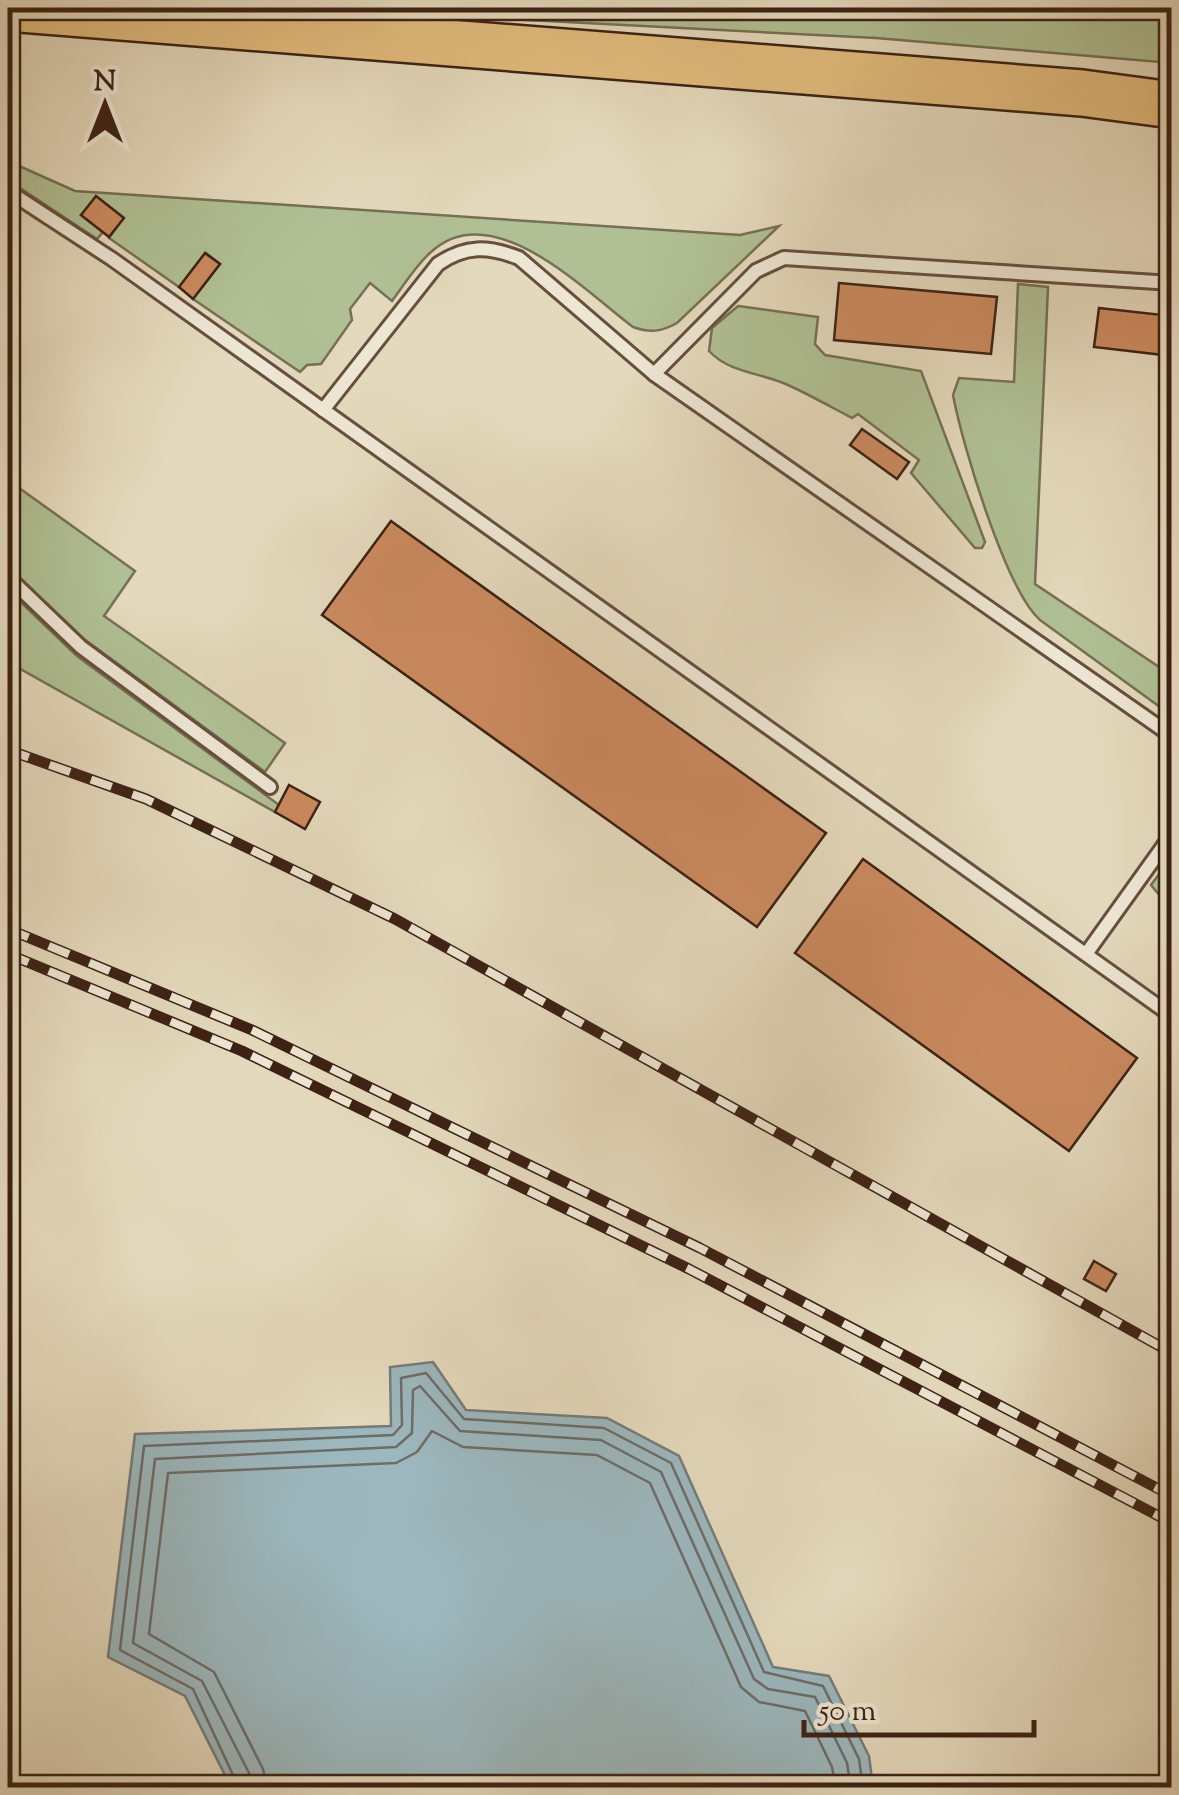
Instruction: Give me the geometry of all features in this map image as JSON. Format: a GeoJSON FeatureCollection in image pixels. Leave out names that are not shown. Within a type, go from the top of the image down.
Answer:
{"type":"FeatureCollection","features":[{"type":"Feature","properties":{"kind":"highway"},"geometry":{"type":"LineString","coordinates":[[8,8],[1082,93],[1172,105]]}},
{"type":"Feature","properties":{"kind":"lane"},"geometry":{"type":"LineString","coordinates":[[8,191],[112,259],[1172,1016]]}},
{"type":"Feature","properties":{"kind":"lane"},"geometry":{"type":"LineString","coordinates":[[323,410],[438,264],[455,252],[476,248],[519,258],[654,374],[1172,736]]}},
{"type":"Feature","properties":{"kind":"lane"},"geometry":{"type":"LineString","coordinates":[[654,374],[756,270],[784,258],[1172,283]]}},
{"type":"Feature","properties":{"kind":"lane"},"geometry":{"type":"LineString","coordinates":[[8,577],[81,647],[270,787]]}},
{"type":"Feature","properties":{"kind":"lane"},"geometry":{"type":"LineString","coordinates":[[1086,954],[1172,834]]}},
{"type":"Feature","properties":{"kind":"green space"},"geometry":{"type":"Polygon","coordinates":[[[508,8],[1171,8],[1171,63],[876,38],[507,19],[508,8]]]}},
{"type":"Feature","properties":{"kind":"green space"},"geometry":{"type":"Polygon","coordinates":[[[8,161],[75,191],[740,235],[779,226],[677,323],[655,331],[633,327],[564,272],[509,241],[482,235],[455,237],[426,257],[392,301],[370,283],[350,309],[352,320],[321,364],[307,365],[300,372],[193,299],[220,264],[206,253],[179,287],[109,238],[123,218],[96,197],[81,215],[103,232],[97,239],[8,180],[8,161]]]}},
{"type":"Feature","properties":{"kind":"green space"},"geometry":{"type":"Polygon","coordinates":[[[1018,284],[1048,287],[1035,584],[1171,675],[1171,715],[1040,620],[1013,579],[987,515],[953,395],[959,378],[1014,382],[1018,284]]]}},
{"type":"Feature","properties":{"kind":"green space"},"geometry":{"type":"Polygon","coordinates":[[[738,306],[818,317],[815,344],[825,355],[921,371],[985,542],[982,548],[975,548],[911,473],[919,460],[858,414],[852,418],[788,385],[727,364],[709,351],[712,328],[738,306]]]}},
{"type":"Feature","properties":{"kind":"green space"},"geometry":{"type":"Polygon","coordinates":[[[8,480],[135,571],[104,616],[285,743],[265,772],[84,639],[8,567],[8,480]]]}},
{"type":"Feature","properties":{"kind":"green space"},"geometry":{"type":"Polygon","coordinates":[[[8,590],[77,656],[279,805],[275,812],[8,662],[8,590]]]}},
{"type":"Feature","properties":{"kind":"green space"},"geometry":{"type":"Polygon","coordinates":[[[1171,858],[1171,909],[1151,885],[1171,858]]]}},
{"type":"Feature","properties":{"kind":"water"},"geometry":{"type":"Polygon","coordinates":[[[433,1362],[466,1410],[607,1418],[679,1456],[773,1667],[829,1676],[869,1756],[873,1787],[231,1787],[185,1696],[108,1657],[135,1434],[391,1426],[390,1367],[433,1362]]]}},
{"type":"Feature","properties":{"kind":"building"},"geometry":{"type":"Polygon","coordinates":[[[96,196],[124,218],[109,237],[81,215],[96,196]]]}},
{"type":"Feature","properties":{"kind":"building"},"geometry":{"type":"Polygon","coordinates":[[[205,253],[220,264],[193,299],[179,287],[205,253]]]}},
{"type":"Feature","properties":{"kind":"building"},"geometry":{"type":"Polygon","coordinates":[[[839,283],[997,297],[991,354],[834,340],[839,283]]]}},
{"type":"Feature","properties":{"kind":"building"},"geometry":{"type":"Polygon","coordinates":[[[1099,308],[1172,316],[1172,356],[1094,347],[1099,308]]]}},
{"type":"Feature","properties":{"kind":"building"},"geometry":{"type":"Polygon","coordinates":[[[862,429],[909,462],[897,479],[850,445],[862,429]]]}},
{"type":"Feature","properties":{"kind":"building"},"geometry":{"type":"Polygon","coordinates":[[[391,521],[826,833],[757,927],[322,615],[391,521]]]}},
{"type":"Feature","properties":{"kind":"building"},"geometry":{"type":"Polygon","coordinates":[[[289,785],[320,802],[305,829],[275,812],[289,785]]]}},
{"type":"Feature","properties":{"kind":"building"},"geometry":{"type":"Polygon","coordinates":[[[863,859],[1137,1058],[1069,1151],[795,953],[863,859]]]}},
{"type":"Feature","properties":{"kind":"building"},"geometry":{"type":"Polygon","coordinates":[[[1094,1261],[1116,1274],[1106,1291],[1084,1279],[1094,1261]]]}},
{"type":"Feature","properties":{"kind":"railway"},"geometry":{"type":"LineString","coordinates":[[8,750],[146,799],[395,919],[1172,1353]]}},
{"type":"Feature","properties":{"kind":"railway"},"geometry":{"type":"LineString","coordinates":[[8,929],[252,1030],[700,1248],[1172,1496]]}},
{"type":"Feature","properties":{"kind":"railway"},"geometry":{"type":"LineString","coordinates":[[8,954],[242,1051],[689,1269],[1172,1523]]}}]}
